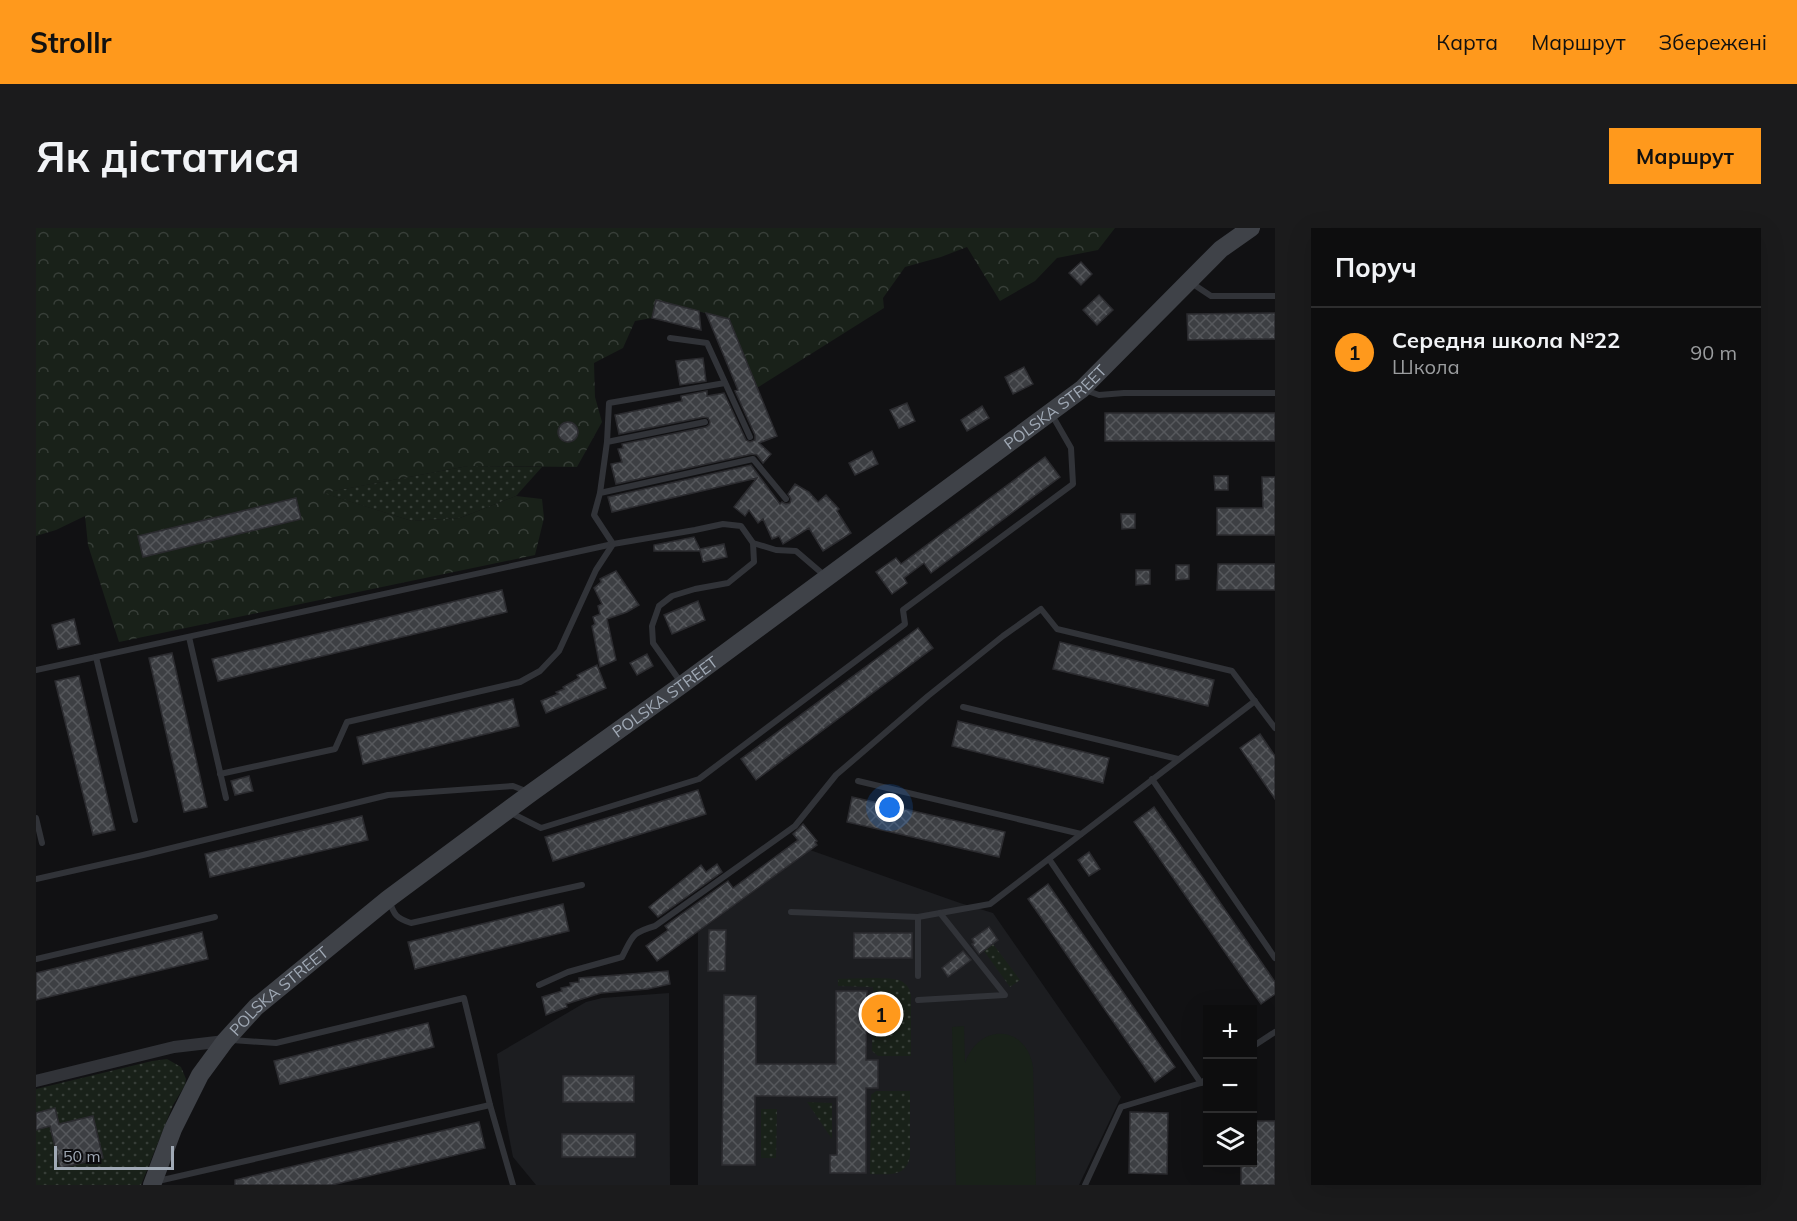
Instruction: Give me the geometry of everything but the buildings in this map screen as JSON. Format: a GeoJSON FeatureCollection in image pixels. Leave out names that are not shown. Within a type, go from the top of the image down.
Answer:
{"type":"FeatureCollection","features":[{"type":"Feature","properties":{"kind":"street","name":"POLSKA STREET"},"geometry":{"type":"LineString","coordinates":[[36,1081],[174,1047],[225,1041],[256,1007],[388,899],[1082,389],[1221,249],[1251,228]]}},
{"type":"Feature","properties":{"kind":"street"},"geometry":{"type":"LineString","coordinates":[[152,1183],[185,1101],[200,1075],[225,1041]]}},
{"type":"Feature","properties":{"kind":"lane"},"geometry":{"type":"LineString","coordinates":[[1188,281],[1211,296],[1275,296]]}},
{"type":"Feature","properties":{"kind":"lane"},"geometry":{"type":"LineString","coordinates":[[670,338],[706,343],[750,437]]}},
{"type":"Feature","properties":{"kind":"lane"},"geometry":{"type":"LineString","coordinates":[[613,544],[594,515],[600,493],[607,442],[609,403],[725,383]]}},
{"type":"Feature","properties":{"kind":"lane"},"geometry":{"type":"LineString","coordinates":[[1082,389],[1099,395],[1275,393]]}},
{"type":"Feature","properties":{"kind":"lane"},"geometry":{"type":"LineString","coordinates":[[507,811],[541,828],[699,779],[905,624],[903,610],[1073,484],[1071,448],[1051,412]]}},
{"type":"Feature","properties":{"kind":"lane"},"geometry":{"type":"LineString","coordinates":[[607,442],[705,422]]}},
{"type":"Feature","properties":{"kind":"lane"},"geometry":{"type":"LineString","coordinates":[[600,493],[753,459],[786,499]]}},
{"type":"Feature","properties":{"kind":"lane"},"geometry":{"type":"LineString","coordinates":[[36,670],[613,544],[723,524],[741,526],[753,543],[754,562],[728,584],[695,589],[672,596],[659,606],[652,626],[653,643],[683,684]]}},
{"type":"Feature","properties":{"kind":"lane"},"geometry":{"type":"LineString","coordinates":[[753,543],[776,550],[796,551],[826,578]]}},
{"type":"Feature","properties":{"kind":"lane"},"geometry":{"type":"LineString","coordinates":[[220,774],[335,749],[347,722],[520,682],[540,671],[558,651],[596,570],[613,544]]}},
{"type":"Feature","properties":{"kind":"lane"},"geometry":{"type":"LineString","coordinates":[[539,985],[568,972],[622,957],[632,937],[639,931],[655,926],[795,826],[836,775],[928,696],[1041,609],[1057,628],[1232,671],[1275,728]]}},
{"type":"Feature","properties":{"kind":"lane"},"geometry":{"type":"LineString","coordinates":[[189,637],[226,798]]}},
{"type":"Feature","properties":{"kind":"lane"},"geometry":{"type":"LineString","coordinates":[[96,657],[135,820]]}},
{"type":"Feature","properties":{"kind":"lane"},"geometry":{"type":"LineString","coordinates":[[791,912],[918,918],[990,904],[1255,701]]}},
{"type":"Feature","properties":{"kind":"lane"},"geometry":{"type":"LineString","coordinates":[[963,706],[1178,759]]}},
{"type":"Feature","properties":{"kind":"lane"},"geometry":{"type":"LineString","coordinates":[[1152,779],[1275,958]]}},
{"type":"Feature","properties":{"kind":"lane"},"geometry":{"type":"LineString","coordinates":[[858,781],[1081,834]]}},
{"type":"Feature","properties":{"kind":"lane"},"geometry":{"type":"LineString","coordinates":[[36,879],[388,795],[513,786],[531,793]]}},
{"type":"Feature","properties":{"kind":"lane"},"geometry":{"type":"LineString","coordinates":[[36,818],[42,843]]}},
{"type":"Feature","properties":{"kind":"lane"},"geometry":{"type":"LineString","coordinates":[[1049,859],[1201,1083],[1121,1107],[1085,1185]]}},
{"type":"Feature","properties":{"kind":"lane"},"geometry":{"type":"LineString","coordinates":[[388,899],[394,914],[402,920],[411,922],[582,885]]}},
{"type":"Feature","properties":{"kind":"lane"},"geometry":{"type":"LineString","coordinates":[[918,1000],[1005,995],[940,913]]}},
{"type":"Feature","properties":{"kind":"lane"},"geometry":{"type":"LineString","coordinates":[[36,959],[215,917]]}},
{"type":"Feature","properties":{"kind":"lane"},"geometry":{"type":"LineString","coordinates":[[918,918],[918,975]]}},
{"type":"Feature","properties":{"kind":"lane"},"geometry":{"type":"LineString","coordinates":[[225,1041],[276,1043],[464,998],[490,1105],[513,1185]]}},
{"type":"Feature","properties":{"kind":"lane"},"geometry":{"type":"LineString","coordinates":[[1257,1044],[1275,1032]]}},
{"type":"Feature","properties":{"kind":"lane"},"geometry":{"type":"LineString","coordinates":[[152,1183],[490,1105]]}},
{"type":"Feature","properties":{"kind":"shaded area"},"geometry":{"type":"Polygon","coordinates":[[[810,850],[993,913],[1121,1097],[1079,1185],[698,1185],[698,932],[810,850]]]}},
{"type":"Feature","properties":{"kind":"shaded area"},"geometry":{"type":"Polygon","coordinates":[[[669,993],[670,1185],[536,1185],[513,1157],[497,1054],[586,1002],[602,998],[669,993]]]}},
{"type":"Feature","properties":{"kind":"green space"},"geometry":{"type":"Polygon","coordinates":[[[36,228],[1115,228],[1098,250],[1057,258],[1035,281],[1000,301],[967,247],[905,267],[883,298],[884,308],[757,388],[729,319],[657,301],[652,318],[635,321],[623,348],[594,363],[595,397],[602,422],[577,467],[468,466],[323,493],[412,521],[460,518],[516,496],[542,499],[544,518],[535,555],[119,642],[88,545],[85,516],[56,530],[36,536],[36,228]]]}},
{"type":"Feature","properties":{"kind":"green space"},"geometry":{"type":"Polygon","coordinates":[[[468,466],[542,467],[516,496],[460,518],[412,521],[322,493],[468,466]]]}},
{"type":"Feature","properties":{"kind":"green space"},"geometry":{"type":"Polygon","coordinates":[[[993,944],[1020,980],[1010,987],[984,951],[993,944]]]}},
{"type":"Feature","properties":{"kind":"green space"},"geometry":{"type":"Polygon","coordinates":[[[838,979],[895,979],[907,985],[911,996],[911,1056],[878,1056],[872,1051],[873,987],[838,986],[838,979]]]}},
{"type":"Feature","properties":{"kind":"green space"},"geometry":{"type":"Polygon","coordinates":[[[964,1026],[965,1063],[972,1050],[991,1035],[1012,1036],[1029,1053],[1033,1067],[1036,1185],[956,1185],[952,1027],[964,1026]]]}},
{"type":"Feature","properties":{"kind":"green space"},"geometry":{"type":"Polygon","coordinates":[[[167,1059],[181,1067],[186,1079],[185,1085],[173,1105],[141,1185],[36,1185],[36,1089],[167,1059]]]}},
{"type":"Feature","properties":{"kind":"green space"},"geometry":{"type":"Polygon","coordinates":[[[876,1091],[910,1091],[910,1156],[905,1168],[890,1174],[870,1174],[871,1095],[876,1091]]]}},
{"type":"Feature","properties":{"kind":"green space"},"geometry":{"type":"Polygon","coordinates":[[[807,1102],[832,1103],[832,1139],[807,1102]]]}},
{"type":"Feature","properties":{"kind":"green space"},"geometry":{"type":"Polygon","coordinates":[[[761,1109],[777,1109],[776,1158],[761,1158],[761,1109]]]}},
{"type":"Feature","properties":{"kind":"place","name":"Середня школа №22"},"geometry":{"type":"Point","coordinates":[881,1014]}}]}
